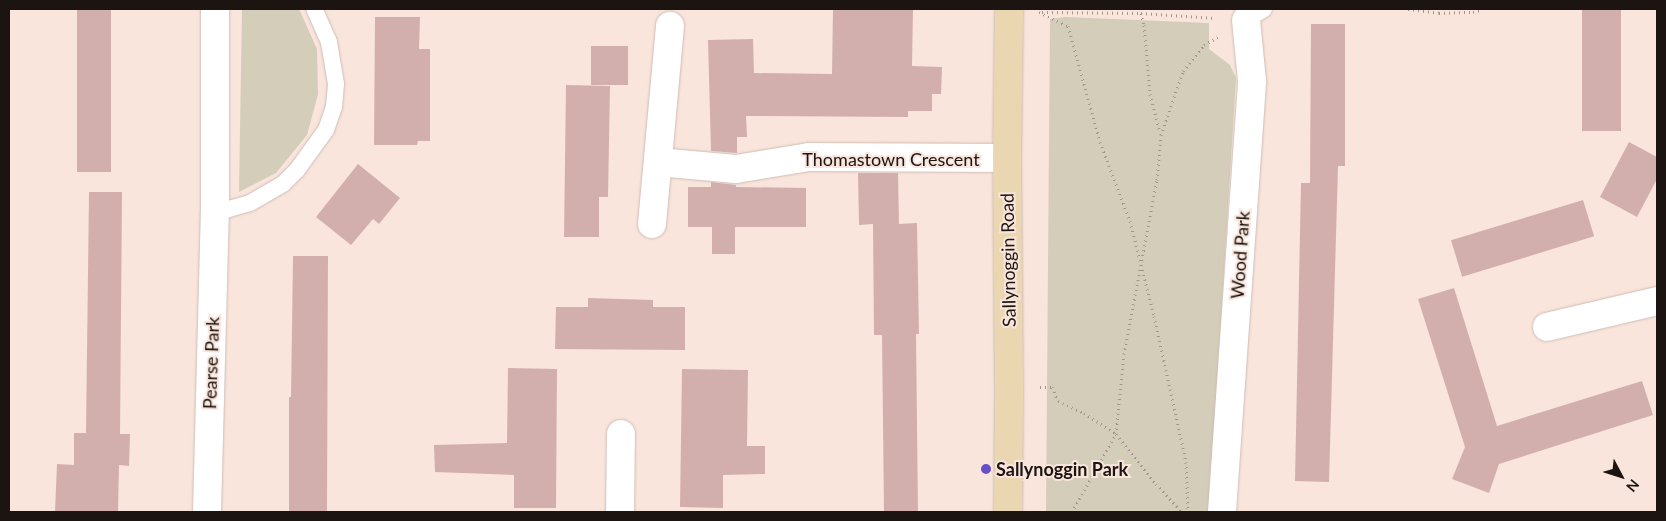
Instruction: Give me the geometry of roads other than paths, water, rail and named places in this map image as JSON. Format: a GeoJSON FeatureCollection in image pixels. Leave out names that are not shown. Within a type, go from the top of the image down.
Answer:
{"type":"FeatureCollection","features":[{"type":"Feature","properties":{"kind":"street","name":"Pearse Park"},"geometry":{"type":"LineString","coordinates":[[207,512],[215,213],[215,9]]}},
{"type":"Feature","properties":{"kind":"street","name":"Sallynoggin Road"},"geometry":{"type":"LineString","coordinates":[[1008,512],[1007,158],[1009,11]]}},
{"type":"Feature","properties":{"kind":"street","name":"Wood Park"},"geometry":{"type":"LineString","coordinates":[[1222,512],[1255,14]]}},
{"type":"Feature","properties":{"kind":"street"},"geometry":{"type":"LineString","coordinates":[[652,224],[670,26]]}},
{"type":"Feature","properties":{"kind":"street","name":"Thomastown Crescent"},"geometry":{"type":"LineString","coordinates":[[658,162],[736,169],[809,156],[1007,158]]}},
{"type":"Feature","properties":{"kind":"street"},"geometry":{"type":"LineString","coordinates":[[1547,327],[1657,301]]}},
{"type":"Feature","properties":{"kind":"street"},"geometry":{"type":"LineString","coordinates":[[620,512],[621,434]]}},
{"type":"Feature","properties":{"kind":"lane"},"geometry":{"type":"LineString","coordinates":[[215,213],[250,203],[284,183],[311,153],[326,130],[334,107],[336,84],[330,42],[314,9]]}},
{"type":"Feature","properties":{"kind":"place","name":"Sallynoggin Park"},"geometry":{"type":"Point","coordinates":[986,469]}}]}
